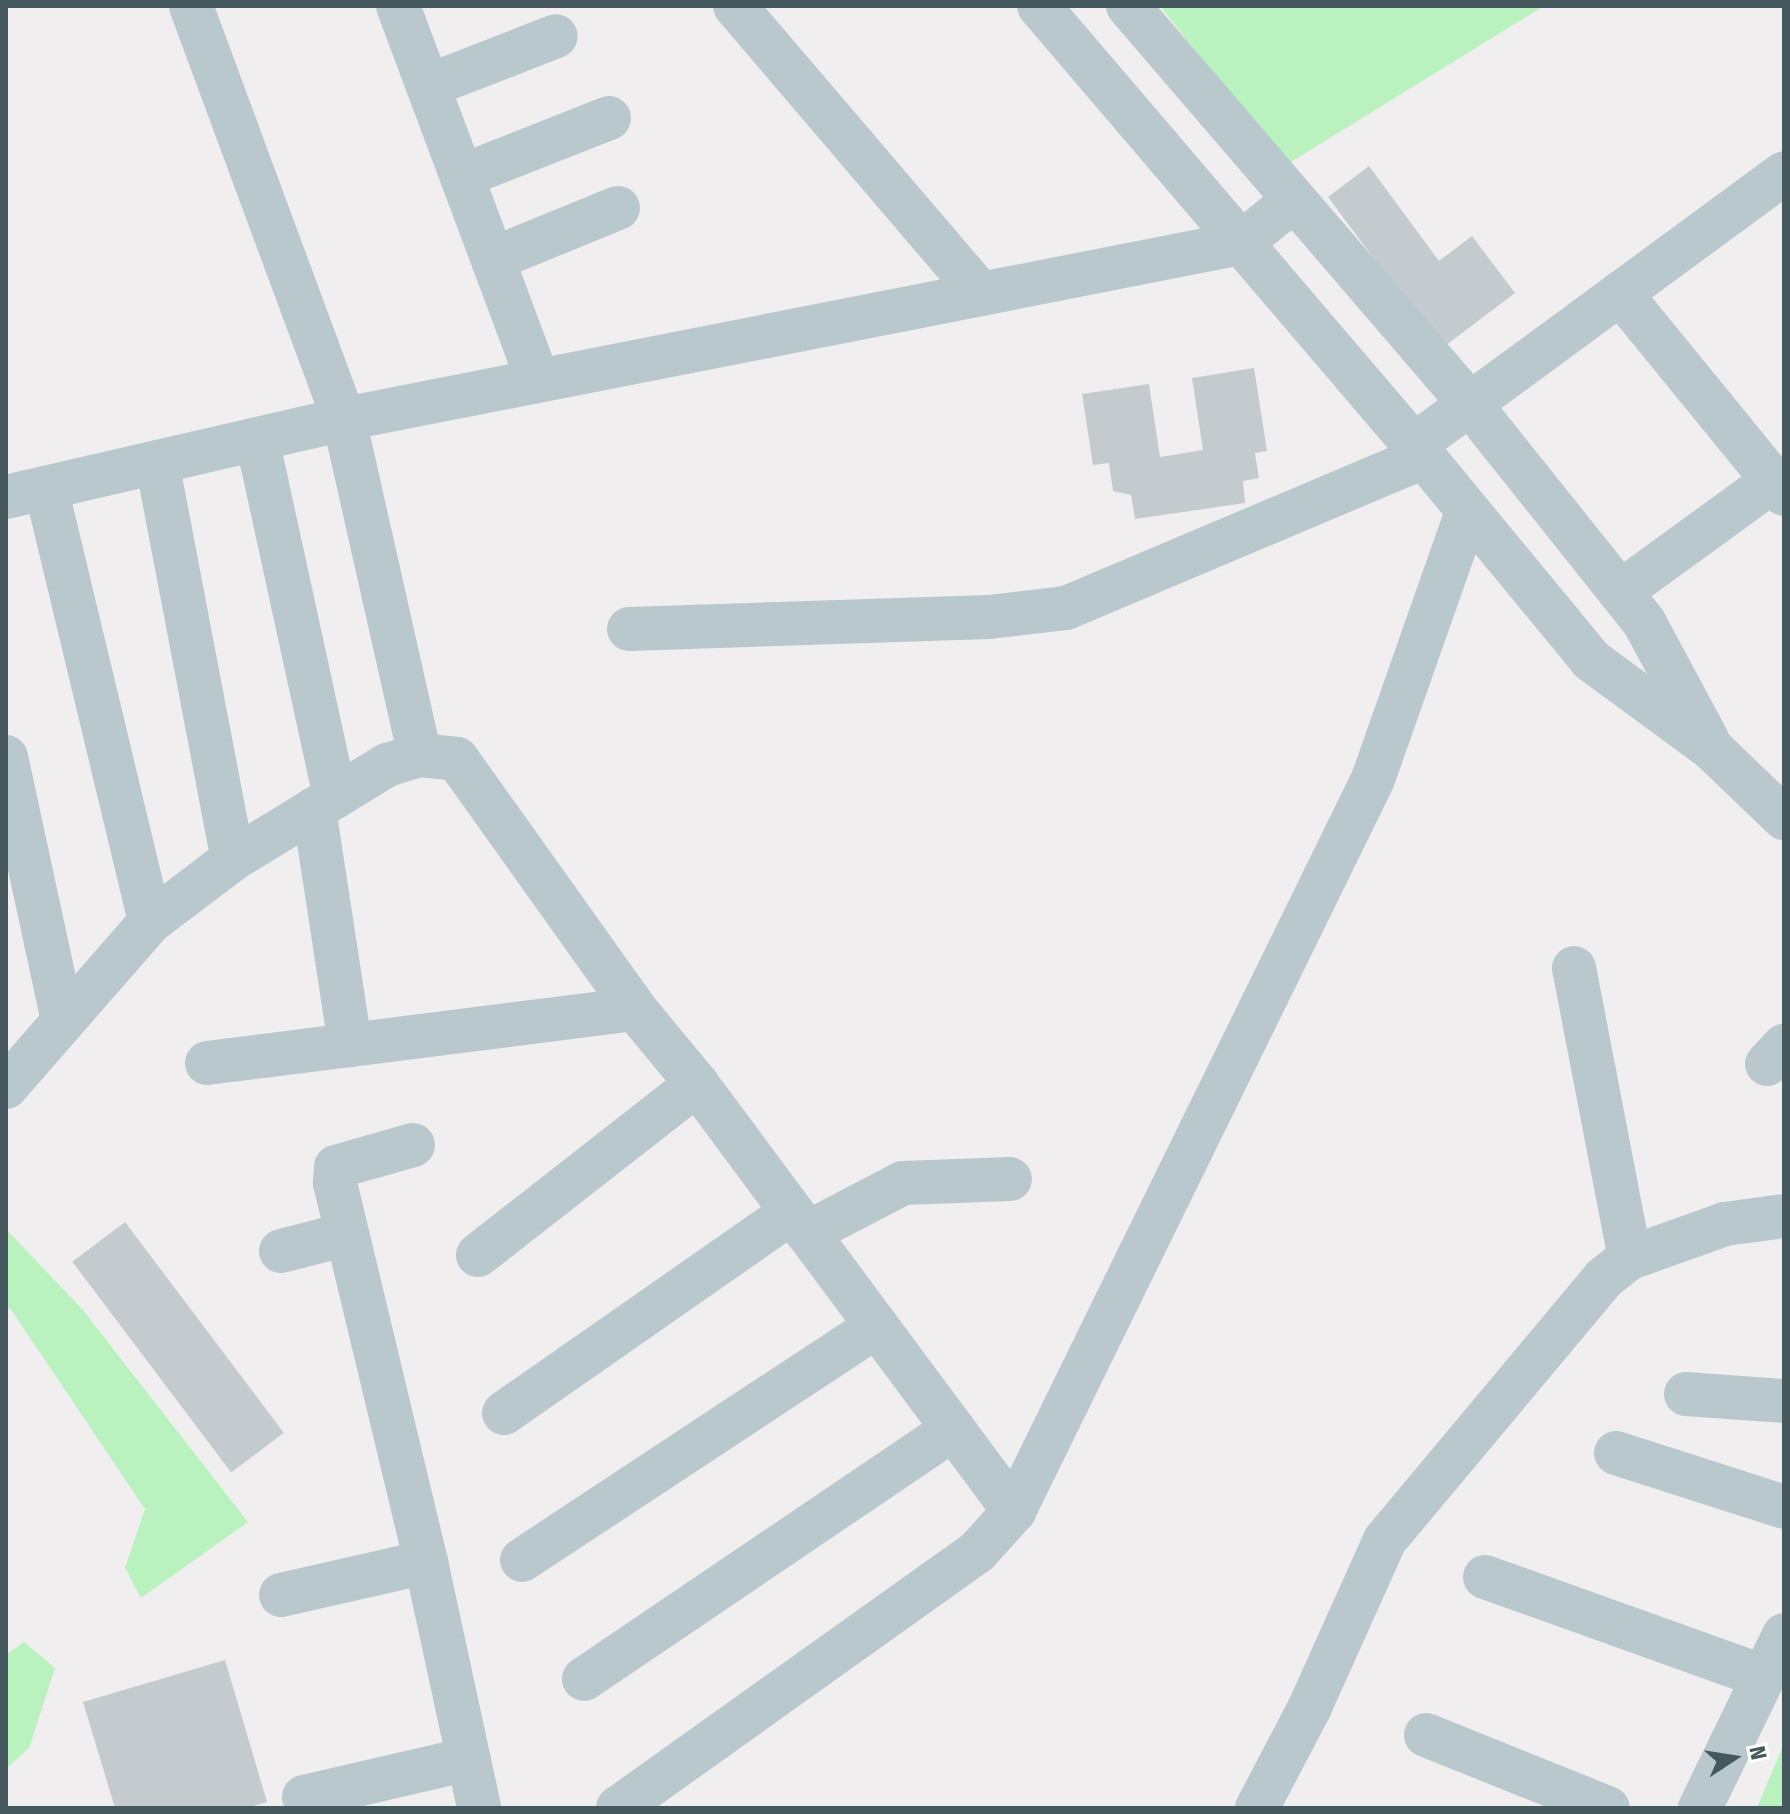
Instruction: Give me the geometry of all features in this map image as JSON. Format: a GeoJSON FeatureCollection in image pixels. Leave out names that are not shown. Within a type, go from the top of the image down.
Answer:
{"type":"FeatureCollection","features":[{"type":"Feature","properties":{"kind":"street"},"geometry":{"type":"LineString","coordinates":[[191,6],[344,419],[420,755]]}},
{"type":"Feature","properties":{"kind":"street"},"geometry":{"type":"LineString","coordinates":[[398,6],[538,381]]}},
{"type":"Feature","properties":{"kind":"street"},"geometry":{"type":"LineString","coordinates":[[735,6],[981,294]]}},
{"type":"Feature","properties":{"kind":"street"},"geometry":{"type":"LineString","coordinates":[[1039,6],[1419,451],[1591,660],[1712,749],[1784,818]]}},
{"type":"Feature","properties":{"kind":"street"},"geometry":{"type":"LineString","coordinates":[[1128,6],[1470,404],[1644,622],[1712,749]]}},
{"type":"Feature","properties":{"kind":"street"},"geometry":{"type":"LineString","coordinates":[[428,86],[556,36]]}},
{"type":"Feature","properties":{"kind":"street"},"geometry":{"type":"LineString","coordinates":[[462,176],[609,118]]}},
{"type":"Feature","properties":{"kind":"street"},"geometry":{"type":"LineString","coordinates":[[629,629],[989,617],[1066,608],[1419,451],[1470,404],[1782,178]]}},
{"type":"Feature","properties":{"kind":"street"},"geometry":{"type":"LineString","coordinates":[[150,922],[26,492],[344,419],[1241,243],[1294,200]]}},
{"type":"Feature","properties":{"kind":"street"},"geometry":{"type":"LineString","coordinates":[[493,259],[618,208]]}},
{"type":"Feature","properties":{"kind":"street"},"geometry":{"type":"LineString","coordinates":[[1620,293],[1779,488],[1620,592]]}},
{"type":"Feature","properties":{"kind":"street"},"geometry":{"type":"LineString","coordinates":[[257,439],[325,803],[350,1045]]}},
{"type":"Feature","properties":{"kind":"street"},"geometry":{"type":"LineString","coordinates":[[157,462],[233,859]]}},
{"type":"Feature","properties":{"kind":"street"},"geometry":{"type":"LineString","coordinates":[[618,1808],[978,1551],[1014,1511],[1373,779],[1467,512]]}},
{"type":"Feature","properties":{"kind":"street"},"geometry":{"type":"LineString","coordinates":[[6,1087],[150,922],[233,859],[387,765],[420,755],[457,759],[635,1009],[697,1084],[1014,1511]]}},
{"type":"Feature","properties":{"kind":"street"},"geometry":{"type":"LineString","coordinates":[[6,757],[63,1021]]}},
{"type":"Feature","properties":{"kind":"street"},"geometry":{"type":"LineString","coordinates":[[1574,968],[1630,1258]]}},
{"type":"Feature","properties":{"kind":"street"},"geometry":{"type":"LineString","coordinates":[[207,1063],[635,1009]]}},
{"type":"Feature","properties":{"kind":"street"},"geometry":{"type":"LineString","coordinates":[[478,1255],[697,1084]]}},
{"type":"Feature","properties":{"kind":"street"},"geometry":{"type":"LineString","coordinates":[[413,1145],[336,1167],[335,1183],[426,1562],[479,1808]]}},
{"type":"Feature","properties":{"kind":"street"},"geometry":{"type":"LineString","coordinates":[[504,1413],[799,1222],[903,1183],[1010,1179]]}},
{"type":"Feature","properties":{"kind":"street"},"geometry":{"type":"LineString","coordinates":[[1257,1808],[1309,1709],[1385,1540],[1604,1278],[1630,1258],[1725,1224],[1784,1216]]}},
{"type":"Feature","properties":{"kind":"street"},"geometry":{"type":"LineString","coordinates":[[281,1251],[347,1234]]}},
{"type":"Feature","properties":{"kind":"street"},"geometry":{"type":"LineString","coordinates":[[522,1560],[877,1326]]}},
{"type":"Feature","properties":{"kind":"street"},"geometry":{"type":"LineString","coordinates":[[1686,1394],[1784,1401]]}},
{"type":"Feature","properties":{"kind":"street"},"geometry":{"type":"LineString","coordinates":[[584,1679],[953,1429]]}},
{"type":"Feature","properties":{"kind":"street"},"geometry":{"type":"LineString","coordinates":[[1616,1453],[1784,1507]]}},
{"type":"Feature","properties":{"kind":"street"},"geometry":{"type":"LineString","coordinates":[[281,1595],[426,1562]]}},
{"type":"Feature","properties":{"kind":"street"},"geometry":{"type":"LineString","coordinates":[[1485,1577],[1764,1677]]}},
{"type":"Feature","properties":{"kind":"street"},"geometry":{"type":"LineString","coordinates":[[1700,1808],[1784,1635]]}},
{"type":"Feature","properties":{"kind":"street"},"geometry":{"type":"LineString","coordinates":[[1426,1735],[1608,1808]]}},
{"type":"Feature","properties":{"kind":"street"},"geometry":{"type":"LineString","coordinates":[[304,1797],[469,1759]]}},
{"type":"Feature","properties":{"kind":"green space"},"geometry":{"type":"Polygon","coordinates":[[[1160,6],[1544,6],[1286,165],[1160,6]]]}},
{"type":"Feature","properties":{"kind":"green space"},"geometry":{"type":"Polygon","coordinates":[[[6,1229],[82,1309],[248,1522],[141,1598],[125,1568],[145,1509],[10,1308],[6,1310],[6,1229]]]}},
{"type":"Feature","properties":{"kind":"green space"},"geometry":{"type":"Polygon","coordinates":[[[24,1642],[55,1668],[29,1748],[6,1769],[6,1655],[24,1642]]]}},
{"type":"Feature","properties":{"kind":"green space"},"geometry":{"type":"Polygon","coordinates":[[[1784,1744],[1784,1808],[1757,1808],[1780,1753],[1784,1744]]]}},
{"type":"Feature","properties":{"kind":"building"},"geometry":{"type":"Polygon","coordinates":[[[1369,166],[1439,261],[1472,236],[1515,293],[1441,349],[1328,197],[1369,166]]]}},
{"type":"Feature","properties":{"kind":"building"},"geometry":{"type":"Polygon","coordinates":[[[1254,368],[1267,451],[1255,453],[1259,478],[1243,481],[1245,503],[1135,519],[1131,495],[1113,491],[1109,463],[1093,465],[1082,394],[1149,384],[1160,457],[1203,450],[1192,378],[1254,368]]]}},
{"type":"Feature","properties":{"kind":"building"},"geometry":{"type":"Polygon","coordinates":[[[125,1222],[284,1433],[231,1473],[72,1262],[125,1222]]]}},
{"type":"Feature","properties":{"kind":"building"},"geometry":{"type":"Polygon","coordinates":[[[225,1660],[267,1802],[247,1808],[115,1808],[83,1702],[225,1660]]]}}]}
